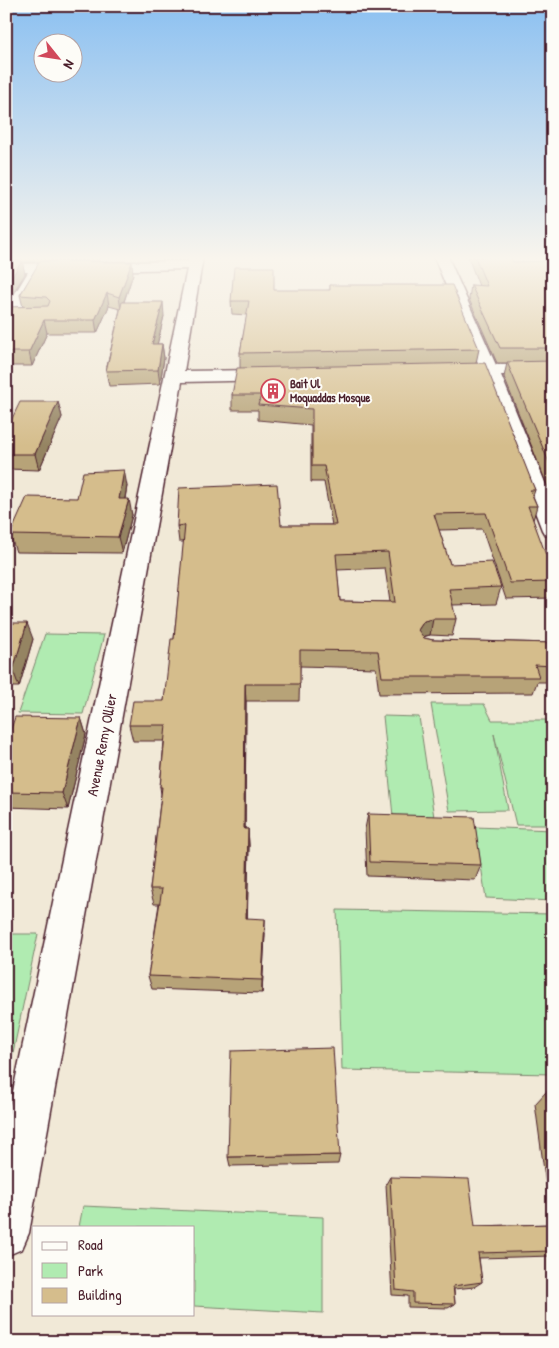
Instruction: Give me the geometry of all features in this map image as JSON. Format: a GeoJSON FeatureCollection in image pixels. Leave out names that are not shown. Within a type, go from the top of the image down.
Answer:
{"type":"FeatureCollection","features":[{"type":"Feature","properties":{"kind":"street","name":"Avenue Remy Ollier"},"geometry":{"type":"LineString","coordinates":[[6,1233],[184,320]]}},
{"type":"Feature","properties":{"kind":"street"},"geometry":{"type":"LineString","coordinates":[[468,320],[490,370],[553,530]]}},
{"type":"Feature","properties":{"kind":"street"},"geometry":{"type":"LineString","coordinates":[[430,372],[553,369]]}},
{"type":"Feature","properties":{"kind":"street"},"geometry":{"type":"LineString","coordinates":[[174,377],[292,374]]}},
{"type":"Feature","properties":{"kind":"green space"},"geometry":{"type":"Polygon","coordinates":[[[45,634],[104,635],[83,714],[18,713],[45,634]]]}},
{"type":"Feature","properties":{"kind":"green space"},"geometry":{"type":"Polygon","coordinates":[[[431,704],[484,704],[492,720],[553,720],[553,825],[516,825],[494,734],[508,810],[449,811],[431,704]]]}},
{"type":"Feature","properties":{"kind":"green space"},"geometry":{"type":"Polygon","coordinates":[[[383,716],[419,717],[434,817],[393,816],[383,716]]]}},
{"type":"Feature","properties":{"kind":"green space"},"geometry":{"type":"Polygon","coordinates":[[[475,827],[553,830],[553,901],[486,898],[475,827]]]}},
{"type":"Feature","properties":{"kind":"green space"},"geometry":{"type":"Polygon","coordinates":[[[337,910],[553,914],[553,1074],[342,1070],[337,910]]]}},
{"type":"Feature","properties":{"kind":"green space"},"geometry":{"type":"Polygon","coordinates":[[[6,934],[38,934],[6,1086],[6,934]]]}},
{"type":"Feature","properties":{"kind":"green space"},"geometry":{"type":"Polygon","coordinates":[[[83,1206],[323,1217],[323,1313],[195,1306],[195,1226],[79,1226],[83,1206]]]}},
{"type":"Feature","properties":{"kind":"building"},"geometry":{"type":"Polygon","coordinates":[[[6,320],[95,320],[44,320],[29,352],[6,352],[6,320]]]}},
{"type":"Feature","properties":{"kind":"building"},"geometry":{"type":"Polygon","coordinates":[[[118,320],[158,320],[152,344],[162,344],[158,370],[106,371],[118,320]]]}},
{"type":"Feature","properties":{"kind":"building"},"geometry":{"type":"Polygon","coordinates":[[[246,320],[467,320],[479,349],[240,353],[246,320]]]}},
{"type":"Feature","properties":{"kind":"building"},"geometry":{"type":"Polygon","coordinates":[[[487,320],[553,320],[553,348],[500,348],[487,320]]]}},
{"type":"Feature","properties":{"kind":"building"},"geometry":{"type":"Polygon","coordinates":[[[553,361],[553,472],[507,362],[553,361]]]}},
{"type":"Feature","properties":{"kind":"building"},"geometry":{"type":"Polygon","coordinates":[[[485,363],[535,490],[530,490],[537,506],[528,506],[546,555],[549,555],[553,564],[553,582],[510,583],[486,513],[434,514],[450,564],[492,562],[501,587],[449,589],[456,619],[424,621],[418,630],[424,638],[433,640],[553,643],[553,666],[535,665],[539,677],[382,677],[378,651],[300,650],[300,684],[245,684],[244,829],[248,829],[246,918],[265,919],[262,980],[148,976],[162,889],[150,889],[162,787],[160,787],[166,725],[129,725],[133,701],[164,701],[171,639],[174,639],[185,525],[177,526],[179,488],[277,484],[281,525],[336,525],[324,466],[312,466],[312,409],[258,405],[261,395],[232,395],[237,368],[485,363]],[[388,552],[336,554],[340,601],[395,602],[388,552]]]}},
{"type":"Feature","properties":{"kind":"building"},"geometry":{"type":"Polygon","coordinates":[[[20,402],[58,402],[35,454],[6,454],[6,431],[20,402]]]}},
{"type":"Feature","properties":{"kind":"building"},"geometry":{"type":"Polygon","coordinates":[[[124,470],[119,499],[129,499],[118,537],[10,535],[27,497],[77,498],[83,472],[124,470]]]}},
{"type":"Feature","properties":{"kind":"building"},"geometry":{"type":"Polygon","coordinates":[[[6,623],[27,623],[13,670],[6,671],[6,623]]]}},
{"type":"Feature","properties":{"kind":"building"},"geometry":{"type":"Polygon","coordinates":[[[15,717],[81,718],[62,793],[6,792],[6,734],[9,735],[15,717]]]}},
{"type":"Feature","properties":{"kind":"building"},"geometry":{"type":"Polygon","coordinates":[[[368,814],[474,817],[481,865],[370,862],[368,814]]]}},
{"type":"Feature","properties":{"kind":"building"},"geometry":{"type":"Polygon","coordinates":[[[333,1048],[340,1155],[228,1157],[231,1051],[333,1048]]]}},
{"type":"Feature","properties":{"kind":"building"},"geometry":{"type":"Polygon","coordinates":[[[546,1092],[553,1092],[553,1139],[546,1092]]]}},
{"type":"Feature","properties":{"kind":"building"},"geometry":{"type":"Polygon","coordinates":[[[390,1177],[469,1179],[475,1226],[553,1224],[553,1251],[478,1253],[482,1282],[453,1286],[455,1304],[413,1303],[413,1292],[396,1290],[390,1177]]]}},
{"type":"Feature","properties":{"kind":"place","name":"Bait Ul Moquaddas Mosque"},"geometry":{"type":"Point","coordinates":[273,391]}}]}
